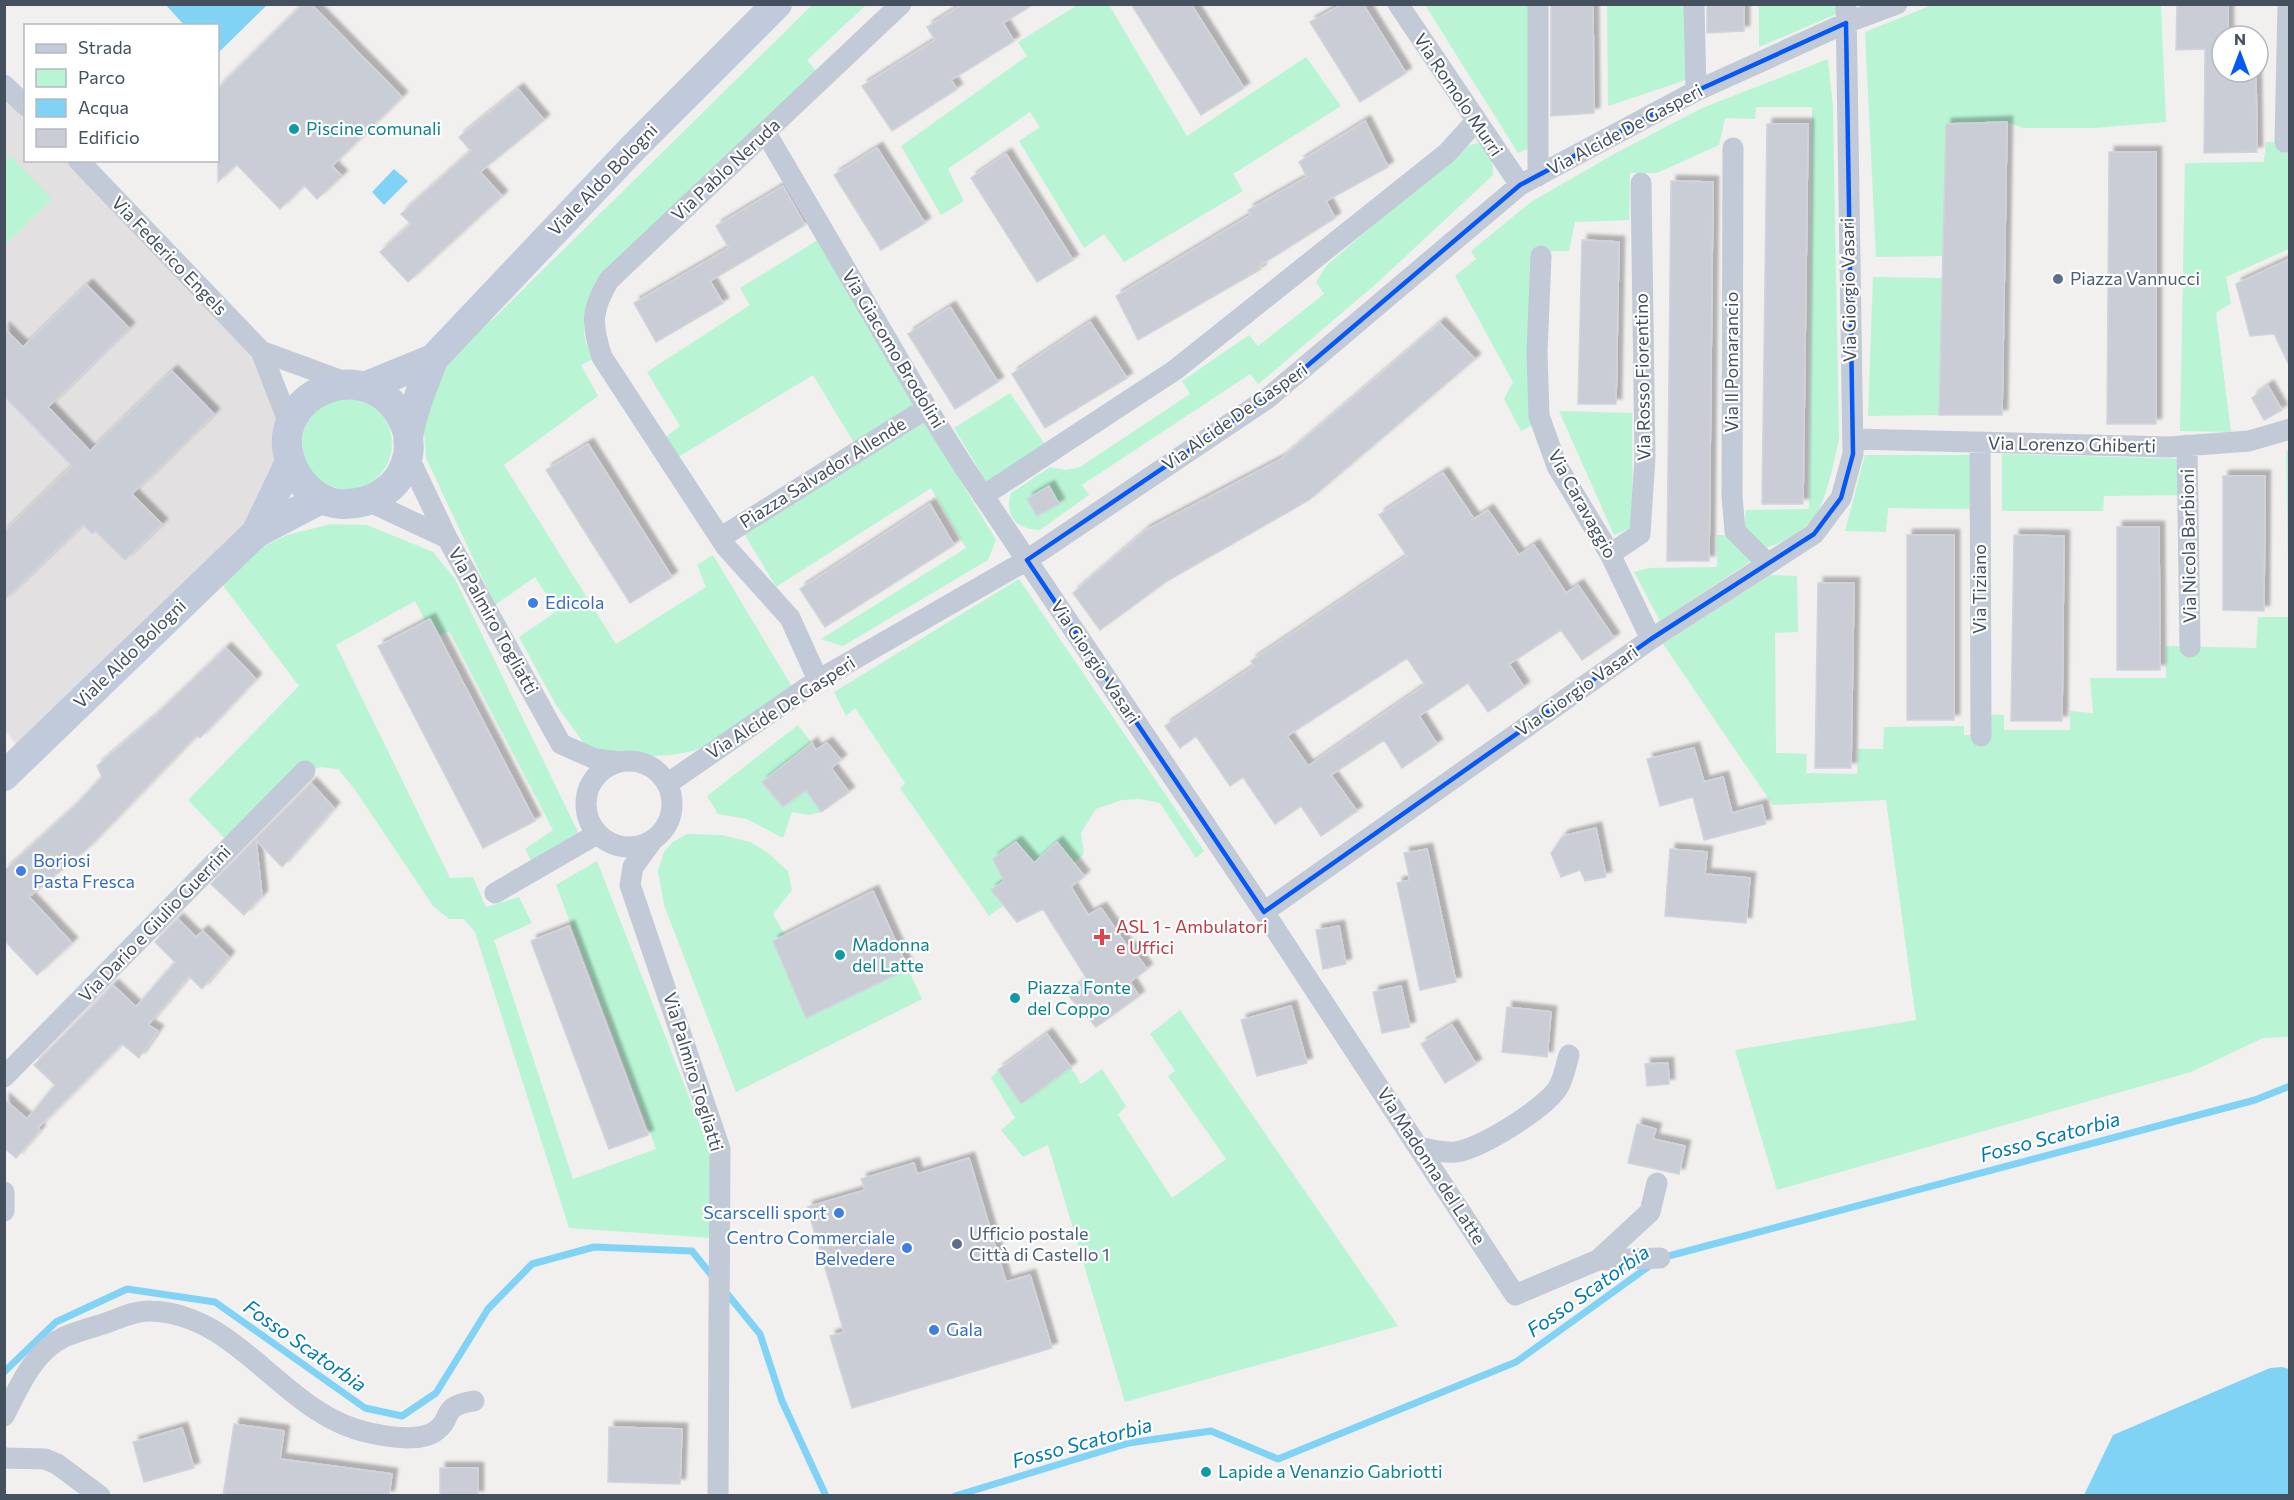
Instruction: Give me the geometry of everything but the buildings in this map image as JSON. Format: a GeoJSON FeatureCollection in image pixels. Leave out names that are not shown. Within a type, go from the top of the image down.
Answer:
{"type":"FeatureCollection","features":[{"type":"Feature","properties":{"kind":"main road","name":"Viale Aldo Bologni"},"geometry":{"type":"LineString","coordinates":[[358,385],[433,358],[633,148],[777,4]]}},
{"type":"Feature","properties":{"kind":"main road","name":"Viale Aldo Bologni"},"geometry":{"type":"LineString","coordinates":[[408,445],[433,358]]}},
{"type":"Feature","properties":{"kind":"main road"},"geometry":{"type":"LineString","coordinates":[[358,385],[382,393],[394,404],[404,418],[408,445],[394,484],[368,501],[337,504],[321,499],[297,477],[290,462],[287,444],[290,426],[299,409],[312,395],[330,386],[358,385]]}},
{"type":"Feature","properties":{"kind":"main road","name":"Viale Aldo Bologni"},"geometry":{"type":"LineString","coordinates":[[256,533],[290,462]]}},
{"type":"Feature","properties":{"kind":"main road","name":"Viale Aldo Bologni"},"geometry":{"type":"LineString","coordinates":[[4,776],[256,533],[321,499]]}},
{"type":"Feature","properties":{"kind":"street","name":"Via Pablo Neruda"},"geometry":{"type":"LineString","coordinates":[[602,357],[594,331],[594,312],[609,280],[902,4]]}},
{"type":"Feature","properties":{"kind":"street","name":"Via Romolo Murri"},"geometry":{"type":"LineString","coordinates":[[1398,4],[1476,121],[1529,181]]}},
{"type":"Feature","properties":{"kind":"street"},"geometry":{"type":"LineString","coordinates":[[1529,181],[1538,4]]}},
{"type":"Feature","properties":{"kind":"street"},"geometry":{"type":"LineString","coordinates":[[1694,4],[1696,91]]}},
{"type":"Feature","properties":{"kind":"street","name":"Via Alcide De Gasperi"},"geometry":{"type":"LineString","coordinates":[[667,784],[819,680],[1027,560],[1280,389],[1529,181],[1846,14],[1897,4]]}},
{"type":"Feature","properties":{"kind":"street"},"geometry":{"type":"LineString","coordinates":[[2285,141],[2288,4]]}},
{"type":"Feature","properties":{"kind":"street","name":"Via Giorgio Vasari"},"geometry":{"type":"LineString","coordinates":[[1027,560],[1264,912],[1651,639],[1814,534],[1841,498],[1853,454],[1846,14]]}},
{"type":"Feature","properties":{"kind":"street"},"geometry":{"type":"LineString","coordinates":[[4,85],[24,104]]}},
{"type":"Feature","properties":{"kind":"street"},"geometry":{"type":"LineString","coordinates":[[983,496],[1175,370],[1447,153],[1476,121]]}},
{"type":"Feature","properties":{"kind":"street","name":"Via Giacomo Brodolini"},"geometry":{"type":"LineString","coordinates":[[766,133],[927,408],[1027,560]]}},
{"type":"Feature","properties":{"kind":"street","name":"Via Il Pomarancio"},"geometry":{"type":"LineString","coordinates":[[1733,148],[1734,519],[1735,531],[1767,564]]}},
{"type":"Feature","properties":{"kind":"street","name":"Via Federico Engels"},"geometry":{"type":"LineString","coordinates":[[80,162],[261,351],[290,426]]}},
{"type":"Feature","properties":{"kind":"street","name":"Via Rosso Fiorentino"},"geometry":{"type":"LineString","coordinates":[[1610,555],[1640,534],[1645,457],[1641,183]]}},
{"type":"Feature","properties":{"kind":"street","name":"Via Caravaggio"},"geometry":{"type":"LineString","coordinates":[[1541,256],[1537,351],[1539,416],[1557,466],[1610,555],[1651,639]]}},
{"type":"Feature","properties":{"kind":"street","name":"Via Federico Engels"},"geometry":{"type":"LineString","coordinates":[[261,351],[358,385]]}},
{"type":"Feature","properties":{"kind":"street","name":"Piazza Salvador Allende"},"geometry":{"type":"LineString","coordinates":[[602,357],[720,538],[790,618],[819,680]]}},
{"type":"Feature","properties":{"kind":"street","name":"Piazza Salvador Allende"},"geometry":{"type":"LineString","coordinates":[[720,538],[927,408]]}},
{"type":"Feature","properties":{"kind":"street","name":"Via Lorenzo Ghiberti"},"geometry":{"type":"LineString","coordinates":[[1852,439],[2187,445],[2249,441],[2289,429]]}},
{"type":"Feature","properties":{"kind":"street","name":"Via Tiziano"},"geometry":{"type":"LineString","coordinates":[[1980,442],[1981,736]]}},
{"type":"Feature","properties":{"kind":"street","name":"Via Palmiro Togliatti"},"geometry":{"type":"LineString","coordinates":[[408,445],[447,538],[561,744],[582,766],[587,792]]}},
{"type":"Feature","properties":{"kind":"street","name":"Via Nicola Barbioni"},"geometry":{"type":"LineString","coordinates":[[2187,445],[2190,647]]}},
{"type":"Feature","properties":{"kind":"street","name":"Via Palmiro Togliatti"},"geometry":{"type":"LineString","coordinates":[[368,501],[447,538]]}},
{"type":"Feature","properties":{"kind":"street"},"geometry":{"type":"LineString","coordinates":[[561,744],[595,759],[634,761],[647,765],[659,773],[667,784],[672,803],[670,818],[663,831],[652,841],[633,867],[630,885]]}},
{"type":"Feature","properties":{"kind":"street"},"geometry":{"type":"LineString","coordinates":[[620,762],[599,772],[587,792],[586,814],[602,838],[630,847],[652,841]]}},
{"type":"Feature","properties":{"kind":"street","name":"Via Dario e Giulio Guerrini"},"geometry":{"type":"LineString","coordinates":[[4,1077],[305,771]]}},
{"type":"Feature","properties":{"kind":"street"},"geometry":{"type":"LineString","coordinates":[[495,893],[602,838]]}},
{"type":"Feature","properties":{"kind":"street","name":"Via Palmiro Togliatti"},"geometry":{"type":"LineString","coordinates":[[602,838],[630,885],[694,1066],[720,1149],[717,1496]]}},
{"type":"Feature","properties":{"kind":"street","name":"Via Madonna del Latte"},"geometry":{"type":"LineString","coordinates":[[1264,912],[1515,1295],[1598,1260],[1660,1258]]}},
{"type":"Feature","properties":{"kind":"street"},"geometry":{"type":"LineString","coordinates":[[1419,1147],[1438,1152],[1458,1152],[1498,1135],[1546,1102],[1559,1086],[1569,1055]]}},
{"type":"Feature","properties":{"kind":"street"},"geometry":{"type":"LineString","coordinates":[[1598,1260],[1650,1212],[1657,1183]]}},
{"type":"Feature","properties":{"kind":"street"},"geometry":{"type":"LineString","coordinates":[[4,1192],[4,1211]]}},
{"type":"Feature","properties":{"kind":"street"},"geometry":{"type":"LineString","coordinates":[[4,1416],[25,1375],[48,1348],[64,1337],[149,1310],[182,1315],[216,1331],[303,1403],[367,1433],[392,1437],[423,1436],[438,1430],[456,1404],[474,1401]]}},
{"type":"Feature","properties":{"kind":"street"},"geometry":{"type":"LineString","coordinates":[[4,1458],[45,1459],[57,1464],[100,1496]]}},
{"type":"Feature","properties":{"kind":"highlighted area"},"geometry":{"type":"Polygon","coordinates":[[[1846,23],[1853,454],[1841,498],[1814,534],[1651,639],[1264,912],[1027,560],[1280,389],[1520,185],[1696,91],[1846,23]]]}},
{"type":"Feature","properties":{"kind":"shaded area"},"geometry":{"type":"Polygon","coordinates":[[[5,85],[24,105],[24,162],[79,162],[261,351],[290,426],[256,533],[25,757],[5,730],[5,85]]]}},
{"type":"Feature","properties":{"kind":"green space"},"geometry":{"type":"Polygon","coordinates":[[[1079,4],[1109,5],[1187,136],[1306,57],[1341,106],[1233,174],[1243,191],[1124,262],[1104,234],[1084,248],[1019,141],[1040,127],[1030,112],[948,169],[964,201],[941,215],[901,146],[1027,56],[1018,42],[1079,4]]]}},
{"type":"Feature","properties":{"kind":"green space"},"geometry":{"type":"Polygon","coordinates":[[[812,5],[866,5],[807,60],[823,79],[595,287],[584,323],[585,340],[593,359],[581,365],[598,396],[504,465],[616,644],[706,587],[697,565],[713,555],[794,690],[737,730],[702,748],[671,755],[654,756],[589,750],[556,705],[519,637],[557,611],[535,577],[495,605],[426,458],[424,430],[445,356],[493,319],[812,5]]]}},
{"type":"Feature","properties":{"kind":"green space"},"geometry":{"type":"Polygon","coordinates":[[[1425,5],[1538,5],[1538,145],[1518,153],[1425,5]]]}},
{"type":"Feature","properties":{"kind":"green space"},"geometry":{"type":"Polygon","coordinates":[[[1607,5],[1694,5],[1695,77],[1608,106],[1607,5]]]}},
{"type":"Feature","properties":{"kind":"green space"},"geometry":{"type":"Polygon","coordinates":[[[1759,5],[1846,5],[1846,10],[1759,47],[1759,5]]]}},
{"type":"Feature","properties":{"kind":"green space"},"geometry":{"type":"Polygon","coordinates":[[[1932,5],[2161,5],[2166,122],[2095,128],[2023,128],[2007,122],[1946,124],[1943,256],[1876,257],[1865,32],[1932,5]]]}},
{"type":"Feature","properties":{"kind":"green space"},"geometry":{"type":"Polygon","coordinates":[[[1828,59],[1833,107],[1839,439],[1822,504],[1813,519],[1797,533],[1765,548],[1744,528],[1746,510],[1809,509],[1812,107],[1756,107],[1755,119],[1725,118],[1719,145],[1657,173],[1630,173],[1629,220],[1575,222],[1569,251],[1534,251],[1531,426],[1521,431],[1504,399],[1513,382],[1455,276],[1476,259],[1471,251],[1531,202],[1614,154],[1702,108],[1828,59]]]}},
{"type":"Feature","properties":{"kind":"green space"},"geometry":{"type":"Polygon","coordinates":[[[2266,142],[2289,142],[2289,249],[2226,277],[2231,303],[2216,313],[2231,432],[2180,431],[2185,163],[2264,162],[2266,142]]]}},
{"type":"Feature","properties":{"kind":"green space"},"geometry":{"type":"Polygon","coordinates":[[[1478,143],[1486,150],[1492,161],[1493,175],[1377,283],[1269,375],[1258,384],[1250,374],[1082,485],[1089,495],[1040,530],[1024,527],[1014,520],[1009,508],[1011,493],[1050,467],[1066,470],[1080,467],[1190,394],[1182,381],[1249,335],[1258,346],[1324,294],[1316,282],[1326,266],[1451,158],[1470,145],[1478,143]],[[1049,487],[1027,499],[1037,516],[1058,505],[1049,487]]]}},
{"type":"Feature","properties":{"kind":"green space"},"geometry":{"type":"Polygon","coordinates":[[[11,156],[52,199],[5,245],[5,162],[11,156]]]}},
{"type":"Feature","properties":{"kind":"green space"},"geometry":{"type":"Polygon","coordinates":[[[826,235],[922,399],[854,443],[813,375],[670,462],[658,443],[680,426],[647,372],[750,305],[740,288],[826,235]]]}},
{"type":"Feature","properties":{"kind":"green space"},"geometry":{"type":"Polygon","coordinates":[[[1873,277],[1943,278],[1939,415],[1868,416],[1873,277]]]}},
{"type":"Feature","properties":{"kind":"green space"},"geometry":{"type":"Polygon","coordinates":[[[1010,393],[1050,452],[991,490],[954,428],[1010,393]]]}},
{"type":"Feature","properties":{"kind":"green space"},"geometry":{"type":"Polygon","coordinates":[[[347,399],[364,402],[379,412],[389,427],[392,444],[389,461],[379,476],[364,486],[347,489],[330,486],[315,476],[305,461],[302,444],[305,427],[315,412],[330,402],[347,399]]]}},
{"type":"Feature","properties":{"kind":"green space"},"geometry":{"type":"Polygon","coordinates":[[[1559,411],[1632,413],[1633,527],[1614,535],[1559,411]]]}},
{"type":"Feature","properties":{"kind":"green space"},"geometry":{"type":"Polygon","coordinates":[[[923,418],[996,540],[988,560],[843,646],[821,639],[966,548],[931,488],[776,587],[745,535],[923,418]]]}},
{"type":"Feature","properties":{"kind":"green space"},"geometry":{"type":"Polygon","coordinates":[[[2289,450],[2289,617],[2286,451],[2289,450]]]}},
{"type":"Feature","properties":{"kind":"green space"},"geometry":{"type":"Polygon","coordinates":[[[2002,454],[2188,459],[2188,495],[2104,496],[2103,511],[2002,511],[2002,454]]]}},
{"type":"Feature","properties":{"kind":"green space"},"geometry":{"type":"Polygon","coordinates":[[[1865,455],[1980,455],[1980,509],[1888,508],[1886,532],[1845,531],[1865,455]]]}},
{"type":"Feature","properties":{"kind":"green space"},"geometry":{"type":"Polygon","coordinates":[[[331,524],[367,525],[433,552],[455,579],[580,836],[532,862],[525,849],[553,830],[449,631],[434,638],[415,601],[336,645],[450,878],[473,877],[486,907],[519,897],[532,923],[494,940],[573,1179],[656,1149],[556,885],[597,861],[712,1156],[712,1238],[569,1228],[475,932],[464,919],[449,919],[433,906],[353,787],[338,769],[321,767],[305,771],[232,846],[188,800],[299,686],[221,583],[262,547],[287,535],[331,524]]]}},
{"type":"Feature","properties":{"kind":"green space"},"geometry":{"type":"Polygon","coordinates":[[[1717,535],[1727,535],[1751,561],[1660,621],[1634,572],[1648,568],[1717,567],[1717,535]]]}},
{"type":"Feature","properties":{"kind":"green space"},"geometry":{"type":"Polygon","coordinates":[[[1770,575],[1797,576],[1798,632],[1775,633],[1776,753],[1807,754],[1806,773],[1857,774],[1858,749],[1883,749],[1884,727],[1964,726],[1964,735],[1981,736],[1981,714],[2004,715],[2004,730],[2070,730],[2070,711],[2093,713],[2090,678],[2166,678],[2166,646],[2256,648],[2258,617],[2289,617],[2289,1037],[2263,1038],[2191,1072],[1777,1190],[1735,1050],[1916,1020],[1886,800],[1773,805],[1663,644],[1770,575]]]}},
{"type":"Feature","properties":{"kind":"green space"},"geometry":{"type":"Polygon","coordinates":[[[1019,579],[1204,851],[1196,858],[1160,803],[1140,799],[1122,800],[1096,809],[1081,833],[1084,854],[1073,863],[1057,842],[1046,853],[1041,871],[1016,842],[993,859],[1004,881],[991,891],[1003,906],[989,916],[900,788],[905,783],[855,708],[846,716],[834,692],[1019,579]]]}},
{"type":"Feature","properties":{"kind":"green space"},"geometry":{"type":"Polygon","coordinates":[[[798,725],[812,743],[762,782],[783,807],[806,790],[821,812],[809,815],[792,812],[783,838],[747,819],[718,814],[707,796],[798,725]]]}},
{"type":"Feature","properties":{"kind":"green space"},"geometry":{"type":"Polygon","coordinates":[[[687,834],[722,835],[750,842],[767,852],[788,871],[792,890],[773,914],[785,935],[773,941],[806,1017],[908,969],[922,999],[736,1092],[664,905],[658,871],[664,852],[673,842],[687,834]]]}},
{"type":"Feature","properties":{"kind":"green space"},"geometry":{"type":"Polygon","coordinates":[[[1180,1010],[1398,1326],[1125,1402],[1048,1145],[1023,1157],[1001,1130],[1015,1118],[991,1078],[998,1070],[1021,1104],[1071,1067],[1081,1084],[1102,1069],[1126,1106],[1118,1115],[1172,1198],[1226,1159],[1168,1076],[1175,1071],[1150,1034],[1180,1010]]]}},
{"type":"Feature","properties":{"kind":"water"},"geometry":{"type":"Polygon","coordinates":[[[166,4],[267,5],[219,52],[219,24],[183,24],[166,4]]]}},
{"type":"Feature","properties":{"kind":"water"},"geometry":{"type":"Polygon","coordinates":[[[394,169],[408,181],[384,205],[372,192],[394,169]]]}},
{"type":"Feature","properties":{"kind":"water"},"geometry":{"type":"Polygon","coordinates":[[[2270,1368],[2289,1369],[2289,1495],[2084,1495],[2113,1435],[2270,1368]]]}},
{"type":"Feature","properties":{"kind":"waterway","name":"Fosso Scatorbia"},"geometry":{"type":"LineString","coordinates":[[1661,1258],[2255,1100],[2290,1086]]}},
{"type":"Feature","properties":{"kind":"waterway","name":"Fosso Scatorbia"},"geometry":{"type":"LineString","coordinates":[[4,1372],[56,1322],[127,1289],[215,1302],[365,1408],[402,1416],[436,1393],[488,1309],[532,1264],[594,1247],[692,1251],[713,1277]]}},
{"type":"Feature","properties":{"kind":"waterway","name":"Fosso Scatorbia"},"geometry":{"type":"LineString","coordinates":[[955,1496],[1129,1443],[1211,1431],[1278,1459],[1516,1362],[1652,1264]]}},
{"type":"Feature","properties":{"kind":"waterway","name":"Fosso Scatorbia"},"geometry":{"type":"LineString","coordinates":[[724,1290],[760,1334],[782,1401],[826,1496]]}},
{"type":"Feature","properties":{"kind":"place","name":"Piscine comunali"},"geometry":{"type":"Point","coordinates":[294,129]}},
{"type":"Feature","properties":{"kind":"place","name":"Piazza Vannucci"},"geometry":{"type":"Point","coordinates":[2058,279]}},
{"type":"Feature","properties":{"kind":"place","name":"Edicola"},"geometry":{"type":"Point","coordinates":[533,603]}},
{"type":"Feature","properties":{"kind":"place","name":"Boriosi Pasta Fresca"},"geometry":{"type":"Point","coordinates":[21,871]}},
{"type":"Feature","properties":{"kind":"place","name":"ASL 1 - Ambulatori e Uffici"},"geometry":{"type":"Point","coordinates":[1102,937]}},
{"type":"Feature","properties":{"kind":"place","name":"Madonna del Latte"},"geometry":{"type":"Point","coordinates":[840,955]}},
{"type":"Feature","properties":{"kind":"place","name":"Piazza Fonte del Coppo"},"geometry":{"type":"Point","coordinates":[1015,998]}},
{"type":"Feature","properties":{"kind":"place","name":"Scarscelli sport"},"geometry":{"type":"Point","coordinates":[839,1213]}},
{"type":"Feature","properties":{"kind":"place","name":"Ufficio postale Città di Castello 1"},"geometry":{"type":"Point","coordinates":[957,1244]}},
{"type":"Feature","properties":{"kind":"place","name":"Centro Commerciale Belvedere"},"geometry":{"type":"Point","coordinates":[907,1248]}},
{"type":"Feature","properties":{"kind":"place","name":"Gala"},"geometry":{"type":"Point","coordinates":[934,1330]}},
{"type":"Feature","properties":{"kind":"place","name":"Lapide a Venanzio Gabriotti"},"geometry":{"type":"Point","coordinates":[1206,1472]}}]}
